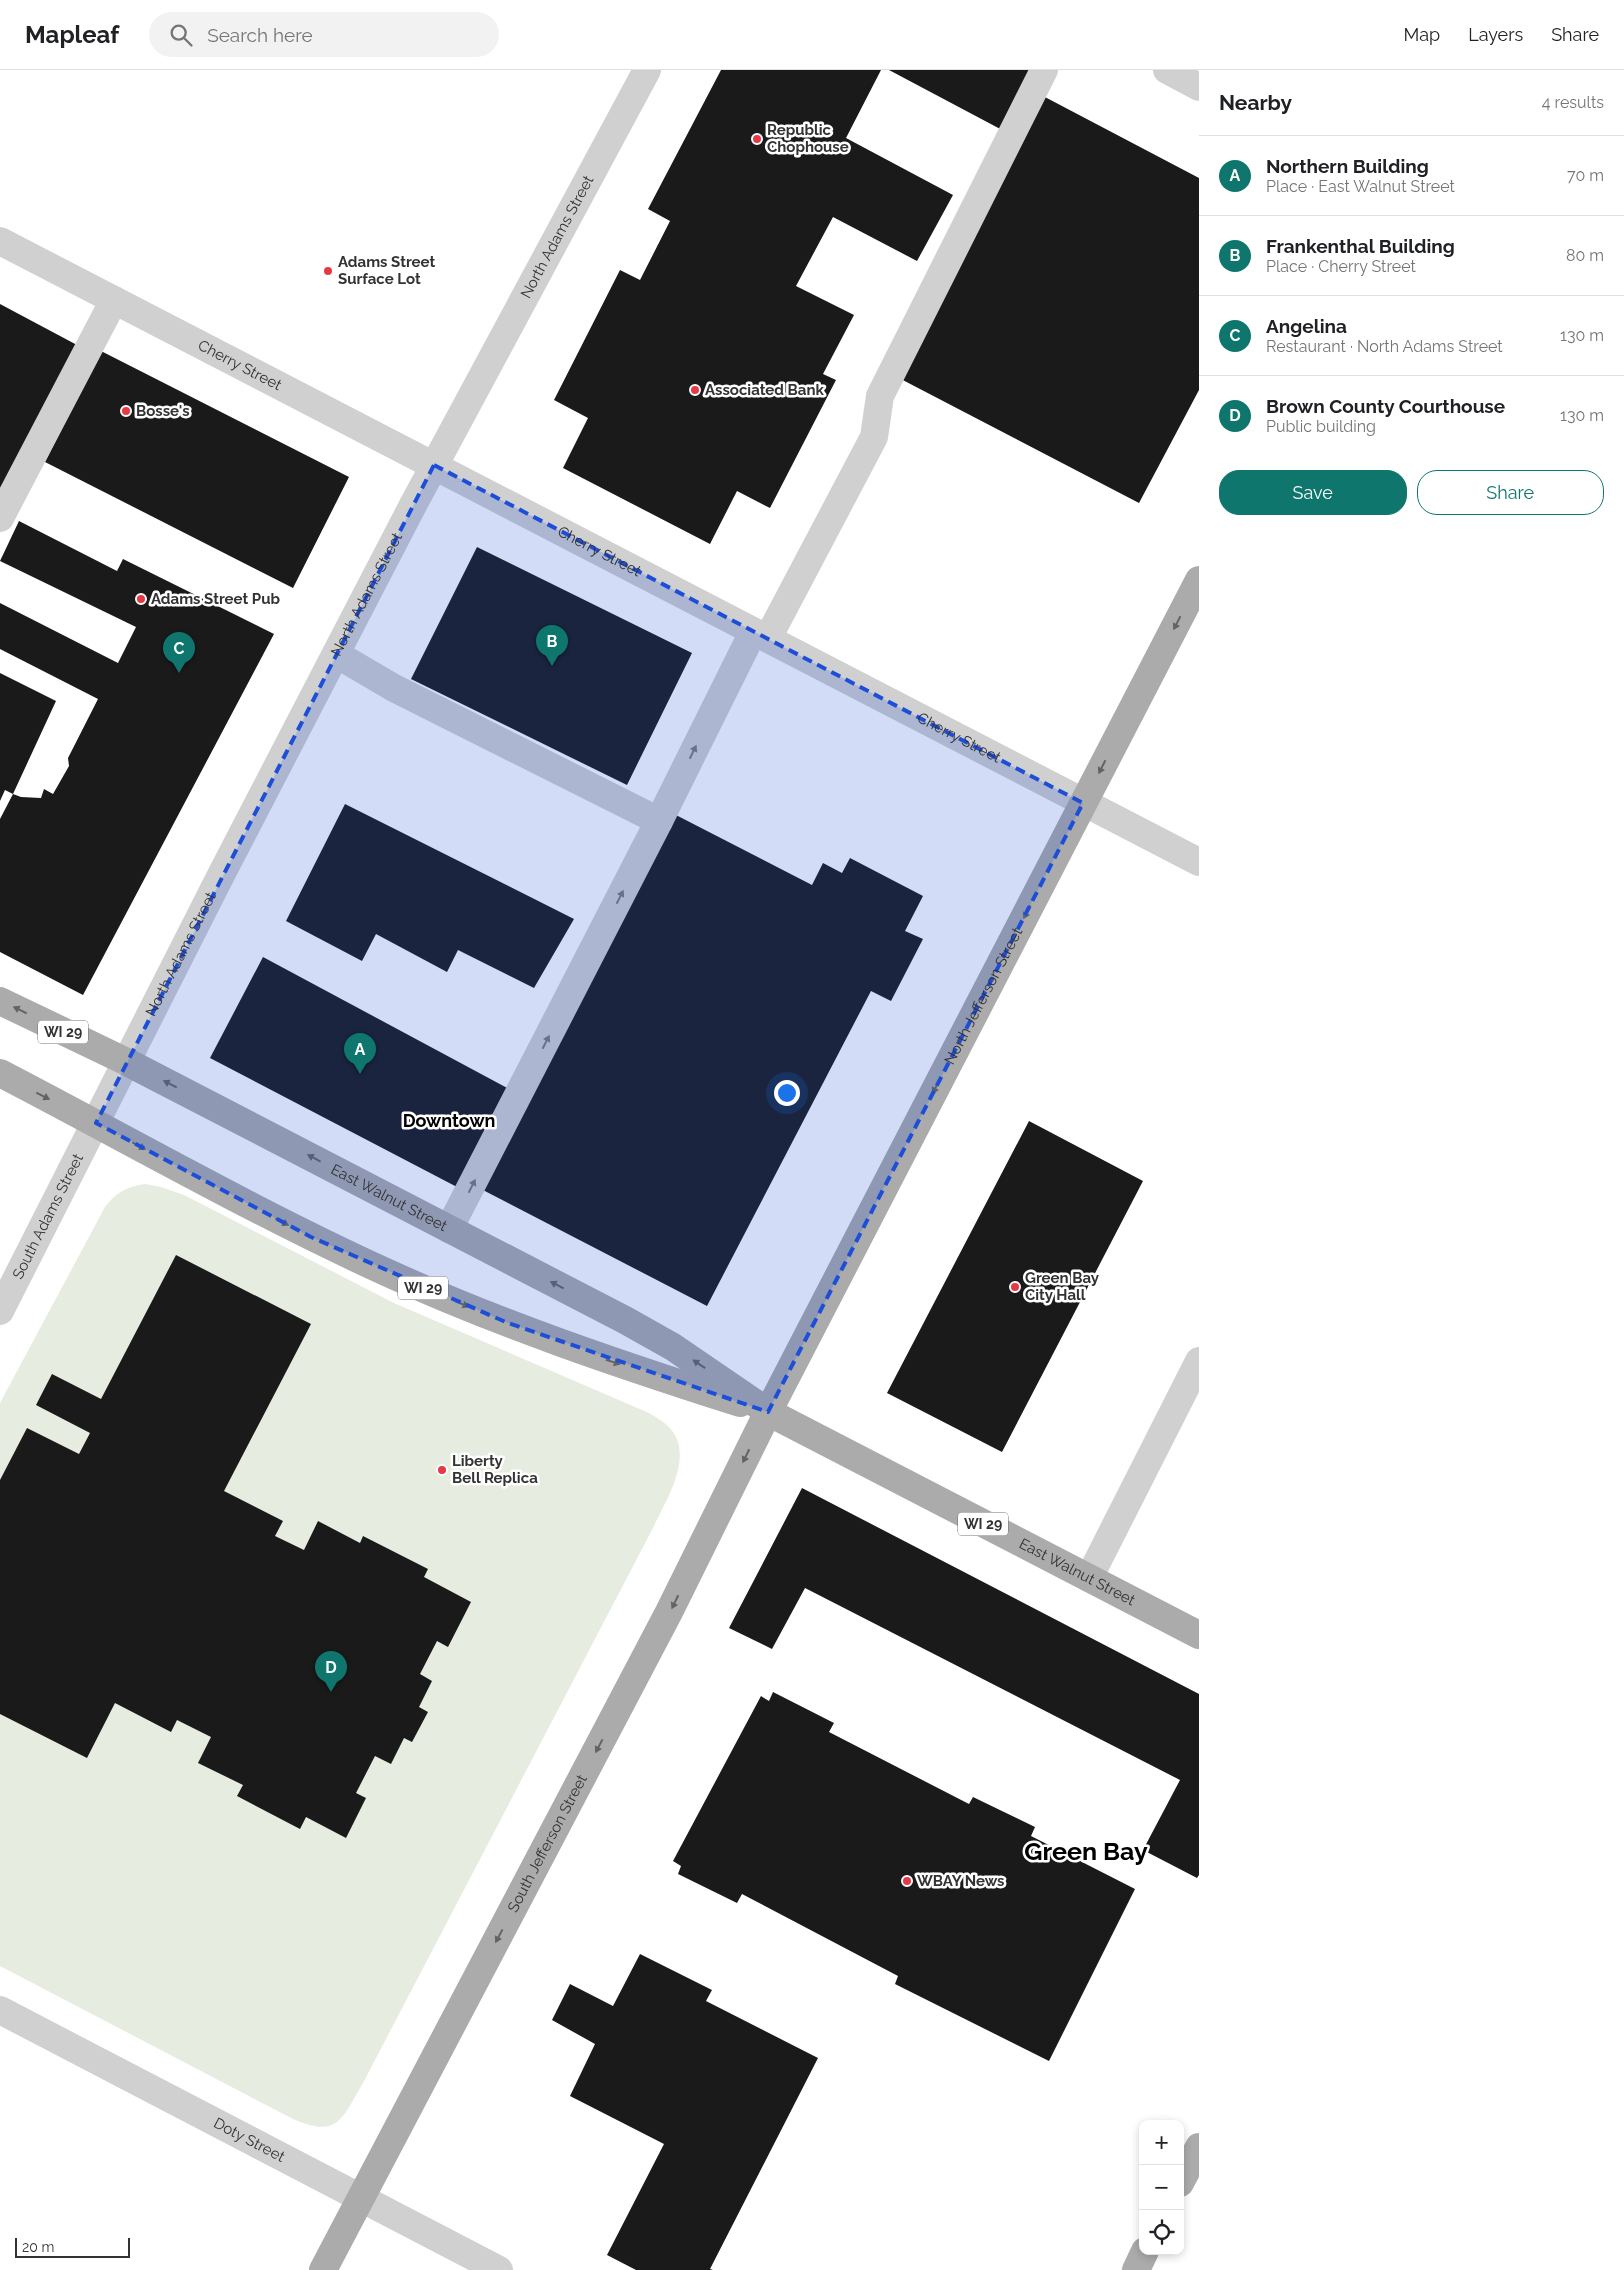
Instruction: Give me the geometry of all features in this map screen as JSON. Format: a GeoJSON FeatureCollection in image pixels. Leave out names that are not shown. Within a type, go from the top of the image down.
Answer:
{"type":"FeatureCollection","features":[{"type":"Feature","properties":{"kind":"main road","name":"North Jefferson Street"},"geometry":{"type":"LineString","coordinates":[[768,1412],[1199,580]]}},
{"type":"Feature","properties":{"kind":"main road","name":"East Walnut Street"},"geometry":{"type":"LineString","coordinates":[[0,1001],[127,1062],[625,1320],[673,1347],[768,1412],[1199,1635]]}},
{"type":"Feature","properties":{"kind":"main road","name":"East Walnut Street"},"geometry":{"type":"LineString","coordinates":[[0,1073],[311,1237],[389,1274],[593,1356],[768,1412]]}},
{"type":"Feature","properties":{"kind":"main road","name":"South Jefferson Street"},"geometry":{"type":"LineString","coordinates":[[323,2270],[669,1612],[768,1412]]}},
{"type":"Feature","properties":{"kind":"main road"},"geometry":{"type":"LineString","coordinates":[[1184,2176],[1199,2147]]}},
{"type":"Feature","properties":{"kind":"main road"},"geometry":{"type":"LineString","coordinates":[[1136,2270],[1143,2255]]}},
{"type":"Feature","properties":{"kind":"street","name":"North Adams Street"},"geometry":{"type":"LineString","coordinates":[[96,1123],[434,465],[647,70]]}},
{"type":"Feature","properties":{"kind":"street"},"geometry":{"type":"LineString","coordinates":[[449,1229],[659,821],[760,635],[874,437],[880,396],[1044,70]]}},
{"type":"Feature","properties":{"kind":"street"},"geometry":{"type":"LineString","coordinates":[[1166,70],[1199,87]]}},
{"type":"Feature","properties":{"kind":"street","name":"Cherry Street"},"geometry":{"type":"LineString","coordinates":[[0,240],[1199,862]]}},
{"type":"Feature","properties":{"kind":"street"},"geometry":{"type":"LineString","coordinates":[[0,518],[114,300]]}},
{"type":"Feature","properties":{"kind":"street"},"geometry":{"type":"LineString","coordinates":[[336,654],[394,688],[659,821]]}},
{"type":"Feature","properties":{"kind":"street","name":"South Adams Street"},"geometry":{"type":"LineString","coordinates":[[0,1311],[96,1123]]}},
{"type":"Feature","properties":{"kind":"street"},"geometry":{"type":"LineString","coordinates":[[1089,1578],[1199,1361]]}},
{"type":"Feature","properties":{"kind":"street","name":"Doty Street"},"geometry":{"type":"LineString","coordinates":[[0,2010],[499,2270]]}},
{"type":"Feature","properties":{"kind":"highlighted area"},"geometry":{"type":"Polygon","coordinates":[[[434,465],[1083,803],[768,1412],[508,1323],[311,1237],[96,1123],[434,465]]]}},
{"type":"Feature","properties":{"kind":"shaded area"},"geometry":{"type":"Polygon","coordinates":[[[145,1184],[184,1195],[394,1303],[649,1413],[668,1426],[676,1437],[679,1450],[679,1463],[672,1489],[654,1526],[363,2083],[344,2115],[330,2126],[308,2125],[293,2119],[0,1966],[0,1403],[105,1207],[122,1191],[145,1184]]]}},
{"type":"Feature","properties":{"kind":"building","name":"Associated Bank"},"geometry":{"type":"Polygon","coordinates":[[[721,70],[881,70],[846,138],[953,195],[917,261],[833,217],[796,286],[854,315],[823,374],[836,380],[770,508],[737,491],[710,544],[563,468],[588,418],[554,400],[620,270],[640,280],[670,221],[648,209],[721,70]]]}},
{"type":"Feature","properties":{"kind":"building"},"geometry":{"type":"Polygon","coordinates":[[[889,70],[1036,70],[1004,131],[889,70]]]}},
{"type":"Feature","properties":{"kind":"building"},"geometry":{"type":"Polygon","coordinates":[[[1043,96],[1199,178],[1199,390],[1139,503],[895,376],[1043,96]]]}},
{"type":"Feature","properties":{"kind":"building"},"geometry":{"type":"Polygon","coordinates":[[[0,304],[77,345],[0,489],[0,304]]]}},
{"type":"Feature","properties":{"kind":"building"},"geometry":{"type":"Polygon","coordinates":[[[101,351],[349,477],[293,588],[45,462],[101,351]]]}},
{"type":"Feature","properties":{"kind":"building"},"geometry":{"type":"Polygon","coordinates":[[[19,521],[117,571],[123,559],[274,634],[83,995],[0,952],[0,819],[13,794],[21,797],[41,798],[44,789],[53,794],[69,766],[68,758],[98,699],[0,649],[0,603],[118,663],[136,627],[0,561],[19,521]]]}},
{"type":"Feature","properties":{"kind":"building"},"geometry":{"type":"Polygon","coordinates":[[[477,547],[692,653],[627,785],[411,679],[477,547]]]}},
{"type":"Feature","properties":{"kind":"building"},"geometry":{"type":"Polygon","coordinates":[[[0,673],[56,701],[13,794],[5,790],[0,801],[0,673]]]}},
{"type":"Feature","properties":{"kind":"building"},"geometry":{"type":"Polygon","coordinates":[[[345,804],[574,919],[534,988],[458,950],[447,972],[376,934],[362,961],[286,921],[345,804]]]}},
{"type":"Feature","properties":{"kind":"building"},"geometry":{"type":"Polygon","coordinates":[[[674,814],[812,885],[823,863],[842,873],[850,858],[923,896],[905,931],[923,939],[891,1001],[871,991],[707,1306],[479,1188],[674,814]]]}},
{"type":"Feature","properties":{"kind":"building"},"geometry":{"type":"Polygon","coordinates":[[[263,957],[511,1090],[457,1187],[210,1058],[263,957]]]}},
{"type":"Feature","properties":{"kind":"building","name":"Green Bay City Hall"},"geometry":{"type":"Polygon","coordinates":[[[1029,1121],[1143,1181],[1002,1452],[887,1393],[1029,1121]]]}},
{"type":"Feature","properties":{"kind":"building"},"geometry":{"type":"Polygon","coordinates":[[[176,1255],[311,1324],[224,1491],[283,1521],[275,1536],[304,1550],[318,1521],[360,1543],[363,1536],[428,1569],[424,1577],[471,1602],[448,1647],[437,1641],[420,1674],[432,1681],[419,1707],[428,1712],[412,1742],[404,1738],[391,1764],[375,1756],[356,1793],[366,1798],[346,1838],[306,1817],[300,1829],[237,1796],[243,1785],[198,1763],[211,1737],[177,1720],[171,1732],[115,1703],[87,1758],[0,1714],[0,1480],[27,1428],[79,1454],[90,1433],[36,1405],[52,1374],[101,1399],[176,1255]]]}},
{"type":"Feature","properties":{"kind":"building"},"geometry":{"type":"Polygon","coordinates":[[[802,1488],[1199,1694],[1199,1875],[1197,1878],[1143,1850],[1180,1780],[805,1588],[772,1649],[729,1628],[802,1488]]]}},
{"type":"Feature","properties":{"kind":"building","name":"WBAY News"},"geometry":{"type":"Polygon","coordinates":[[[773,1692],[834,1723],[829,1732],[969,1804],[973,1797],[1035,1827],[1031,1836],[1135,1889],[1049,2061],[895,1984],[898,1976],[742,1894],[737,1903],[678,1874],[681,1866],[673,1861],[761,1696],[769,1701],[773,1692]]]}},
{"type":"Feature","properties":{"kind":"building"},"geometry":{"type":"Polygon","coordinates":[[[640,1954],[712,1990],[706,2001],[818,2058],[710,2269],[713,2270],[636,2270],[607,2255],[664,2144],[570,2096],[595,2044],[552,2020],[570,1984],[613,2006],[640,1954]]]}},
{"type":"Feature","properties":{"kind":"place","name":"Republic Chophouse"},"geometry":{"type":"Point","coordinates":[757,139]}},
{"type":"Feature","properties":{"kind":"place","name":"Adams Street Surface Lot"},"geometry":{"type":"Point","coordinates":[328,271]}},
{"type":"Feature","properties":{"kind":"place","name":"Associated Bank"},"geometry":{"type":"Point","coordinates":[695,390]}},
{"type":"Feature","properties":{"kind":"place","name":"Bosse's"},"geometry":{"type":"Point","coordinates":[126,411]}},
{"type":"Feature","properties":{"kind":"place","name":"Adams Street Pub"},"geometry":{"type":"Point","coordinates":[141,599]}},
{"type":"Feature","properties":{"kind":"place","name":"Frankenthal Building"},"geometry":{"type":"Point","coordinates":[552,666]}},
{"type":"Feature","properties":{"kind":"place","name":"Angelina"},"geometry":{"type":"Point","coordinates":[179,673]}},
{"type":"Feature","properties":{"kind":"place","name":"Northern Building"},"geometry":{"type":"Point","coordinates":[360,1074]}},
{"type":"Feature","properties":{"kind":"place","name":"Green Bay City Hall"},"geometry":{"type":"Point","coordinates":[1015,1287]}},
{"type":"Feature","properties":{"kind":"place","name":"Liberty Bell Replica"},"geometry":{"type":"Point","coordinates":[442,1470]}},
{"type":"Feature","properties":{"kind":"place","name":"Brown County Courthouse"},"geometry":{"type":"Point","coordinates":[331,1692]}},
{"type":"Feature","properties":{"kind":"place","name":"WBAY News"},"geometry":{"type":"Point","coordinates":[907,1881]}},
{"type":"Feature","properties":{"kind":"district","name":"Downtown"},"geometry":{"type":"Point","coordinates":[449,1120]}},
{"type":"Feature","properties":{"kind":"district","name":"Green Bay"},"geometry":{"type":"Point","coordinates":[1086,1851]}}]}
